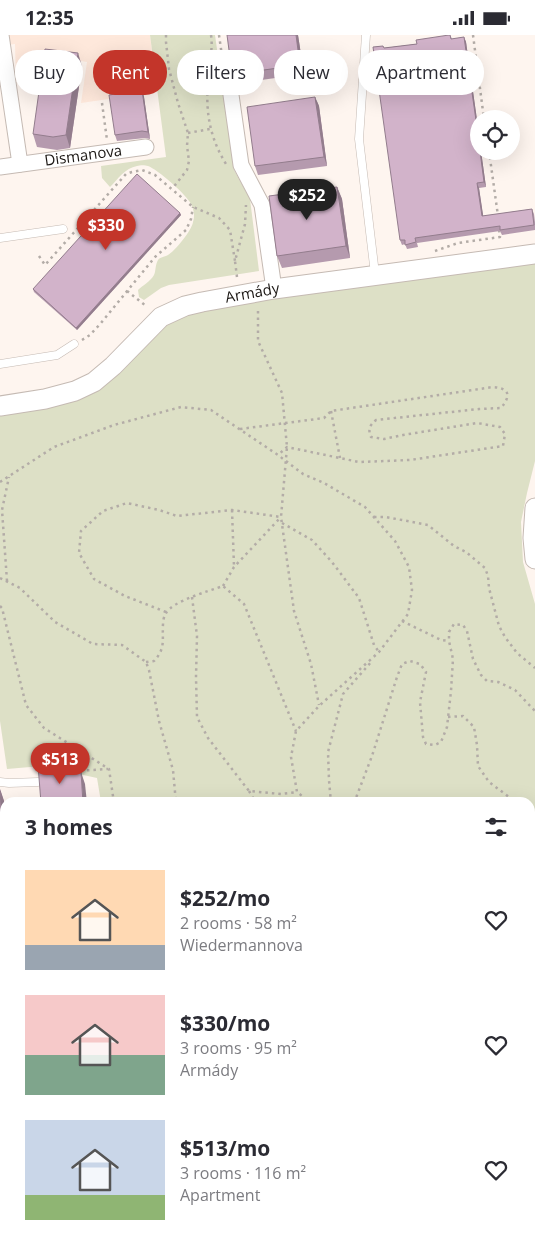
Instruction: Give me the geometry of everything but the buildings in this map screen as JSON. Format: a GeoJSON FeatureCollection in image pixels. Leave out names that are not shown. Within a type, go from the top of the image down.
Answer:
{"type":"FeatureCollection","features":[{"type":"Feature","properties":{"kind":"street"},"geometry":{"type":"LineString","coordinates":[[1,35],[20,163]]}},
{"type":"Feature","properties":{"kind":"street"},"geometry":{"type":"LineString","coordinates":[[231,95],[241,165],[262,205],[274,289]]}},
{"type":"Feature","properties":{"kind":"street","name":"Dismanova"},"geometry":{"type":"LineString","coordinates":[[0,167],[146,147]]}},
{"type":"Feature","properties":{"kind":"street","name":"Armády"},"geometry":{"type":"LineString","coordinates":[[0,406],[44,399],[76,391],[94,382],[113,367],[161,317],[185,306],[274,289],[535,254]]}},
{"type":"Feature","properties":{"kind":"street"},"geometry":{"type":"LineString","coordinates":[[535,508],[533,522],[535,559]]}},
{"type":"Feature","properties":{"kind":"lane"},"geometry":{"type":"LineString","coordinates":[[366,35],[359,139],[375,275]]}},
{"type":"Feature","properties":{"kind":"lane"},"geometry":{"type":"LineString","coordinates":[[0,238],[63,229]]}},
{"type":"Feature","properties":{"kind":"lane"},"geometry":{"type":"LineString","coordinates":[[0,364],[57,355],[74,344]]}},
{"type":"Feature","properties":{"kind":"lane"},"geometry":{"type":"LineString","coordinates":[[0,782],[38,782]]}},
{"type":"Feature","properties":{"kind":"path"},"geometry":{"type":"LineString","coordinates":[[166,35],[169,69],[188,133],[187,146],[190,161],[187,170],[172,189]]}},
{"type":"Feature","properties":{"kind":"path"},"geometry":{"type":"LineString","coordinates":[[219,35],[221,50]]}},
{"type":"Feature","properties":{"kind":"path"},"geometry":{"type":"LineString","coordinates":[[473,35],[483,110]]}},
{"type":"Feature","properties":{"kind":"path"},"geometry":{"type":"LineString","coordinates":[[188,133],[210,129]]}},
{"type":"Feature","properties":{"kind":"path"},"geometry":{"type":"LineString","coordinates":[[431,252],[458,243],[500,237],[490,160]]}},
{"type":"Feature","properties":{"kind":"path"},"geometry":{"type":"LineString","coordinates":[[38,256],[45,265],[126,174],[142,170],[155,175],[193,207],[219,218],[230,230],[235,261]]}},
{"type":"Feature","properties":{"kind":"path"},"geometry":{"type":"LineString","coordinates":[[90,335],[155,257],[186,230],[191,219],[193,207]]}},
{"type":"Feature","properties":{"kind":"path"},"geometry":{"type":"LineString","coordinates":[[127,291],[146,306]]}},
{"type":"Feature","properties":{"kind":"path"},"geometry":{"type":"LineString","coordinates":[[258,311],[258,341],[282,393],[287,447],[281,517],[294,611],[311,664],[319,706]]}},
{"type":"Feature","properties":{"kind":"path"},"geometry":{"type":"LineString","coordinates":[[240,429],[324,418],[331,411],[493,387],[502,387],[506,390],[506,402],[501,408],[376,420],[370,425],[369,431],[371,437],[384,439],[477,423],[500,427],[505,435],[503,446],[410,460],[359,461],[287,447]]}},
{"type":"Feature","properties":{"kind":"path"},"geometry":{"type":"LineString","coordinates":[[0,482],[54,447],[114,425],[181,407],[212,410],[303,474],[324,483],[365,507],[395,541],[410,567],[412,590],[408,614],[343,694],[328,751],[330,797]]}},
{"type":"Feature","properties":{"kind":"path"},"geometry":{"type":"LineString","coordinates":[[331,411],[340,458]]}},
{"type":"Feature","properties":{"kind":"path"},"geometry":{"type":"LineString","coordinates":[[278,455],[287,447]]}},
{"type":"Feature","properties":{"kind":"path"},"geometry":{"type":"LineString","coordinates":[[7,581],[2,510],[10,475]]}},
{"type":"Feature","properties":{"kind":"path"},"geometry":{"type":"LineString","coordinates":[[166,612],[125,596],[94,579],[79,553],[81,531],[103,511],[127,503],[177,516],[232,510],[281,517]]}},
{"type":"Feature","properties":{"kind":"path"},"geometry":{"type":"LineString","coordinates":[[232,510],[234,567]]}},
{"type":"Feature","properties":{"kind":"path"},"geometry":{"type":"LineString","coordinates":[[146,662],[154,661],[161,654],[163,622],[166,612],[192,597],[223,586],[234,567],[281,517]]}},
{"type":"Feature","properties":{"kind":"path"},"geometry":{"type":"LineString","coordinates":[[374,517],[386,517],[428,525],[485,568],[500,626],[505,637],[517,653],[535,669]]}},
{"type":"Feature","properties":{"kind":"path"},"geometry":{"type":"LineString","coordinates":[[282,523],[312,540],[332,562],[359,598],[374,645],[379,652]]}},
{"type":"Feature","properties":{"kind":"path"},"geometry":{"type":"LineString","coordinates":[[0,577],[20,588],[55,622],[94,644],[122,645],[146,662],[159,721],[173,770],[175,797]]}},
{"type":"Feature","properties":{"kind":"path"},"geometry":{"type":"LineString","coordinates":[[223,586],[244,604],[296,731]]}},
{"type":"Feature","properties":{"kind":"path"},"geometry":{"type":"LineString","coordinates":[[192,597],[197,636],[197,717],[208,737],[252,797]]}},
{"type":"Feature","properties":{"kind":"path"},"geometry":{"type":"LineString","coordinates":[[0,606],[26,705],[44,728],[109,769],[113,797]]}},
{"type":"Feature","properties":{"kind":"path"},"geometry":{"type":"LineString","coordinates":[[402,621],[441,640],[449,641]]}},
{"type":"Feature","properties":{"kind":"path"},"geometry":{"type":"LineString","coordinates":[[356,797],[372,756],[397,677],[402,665],[410,661],[420,664],[426,672],[420,701],[423,737],[426,744],[435,745],[441,741],[447,727],[453,659],[449,632],[454,624],[463,625],[467,631],[473,659],[481,675],[488,681],[498,682],[515,690],[535,711]]}},
{"type":"Feature","properties":{"kind":"path"},"geometry":{"type":"LineString","coordinates":[[304,797],[297,791],[291,757],[296,731],[319,706],[379,652]]}},
{"type":"Feature","properties":{"kind":"path"},"geometry":{"type":"LineString","coordinates":[[448,717],[464,716],[474,727],[478,766],[489,782],[510,797]]}},
{"type":"Feature","properties":{"kind":"path"},"geometry":{"type":"LineString","coordinates":[[59,773],[109,769]]}},
{"type":"Feature","properties":{"kind":"path"},"geometry":{"type":"LineString","coordinates":[[249,791],[281,794],[297,791]]}},
{"type":"Feature","properties":{"kind":"shaded area"},"geometry":{"type":"Polygon","coordinates":[[[0,35],[150,35],[152,50],[93,50],[93,95],[136,95],[81,103],[87,62],[83,61],[83,50],[15,50],[15,44],[0,46],[0,35]]]}},
{"type":"Feature","properties":{"kind":"green space"},"geometry":{"type":"Polygon","coordinates":[[[150,35],[215,35],[217,50],[177,50],[177,95],[223,95],[234,170],[250,199],[259,271],[169,285],[161,288],[144,300],[139,297],[138,290],[155,273],[156,264],[159,259],[171,253],[183,240],[194,220],[191,204],[184,195],[165,177],[148,166],[140,165],[129,169],[110,187],[102,178],[101,166],[166,157],[158,95],[167,95],[167,50],[152,50],[150,35]]]}},
{"type":"Feature","properties":{"kind":"green space"},"geometry":{"type":"Polygon","coordinates":[[[535,261],[535,461],[521,522],[523,562],[535,604],[535,797],[100,797],[97,778],[42,766],[7,769],[0,721],[0,413],[81,397],[153,334],[180,317],[216,303],[535,261]]]}}]}
